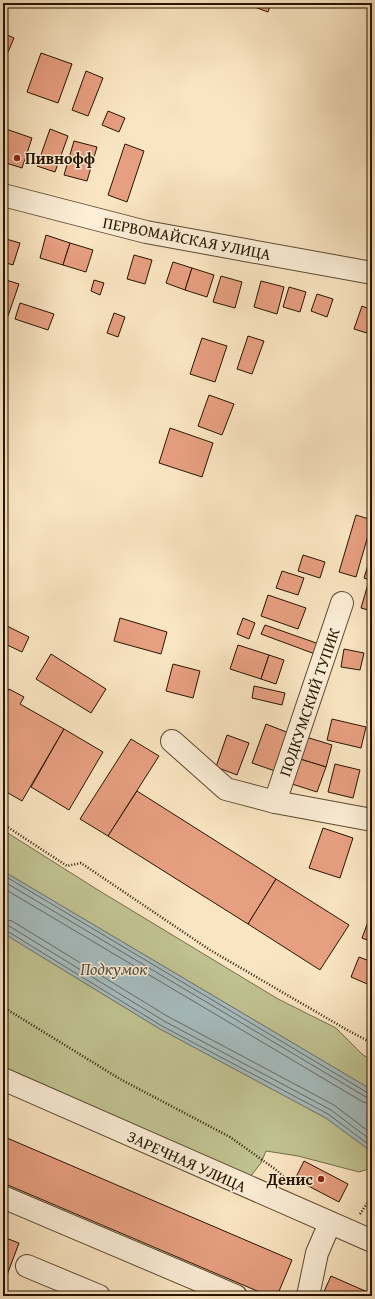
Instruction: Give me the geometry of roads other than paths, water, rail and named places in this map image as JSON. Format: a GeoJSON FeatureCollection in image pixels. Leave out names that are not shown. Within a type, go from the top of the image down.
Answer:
{"type":"FeatureCollection","features":[{"type":"Feature","properties":{"kind":"street","name":"ПЕРВОМАЙСКАЯ УЛИЦА"},"geometry":{"type":"LineString","coordinates":[[3,195],[146,232],[372,273]]}},
{"type":"Feature","properties":{"kind":"street","name":"ПОДКУМСКИЙ ТУПИК"},"geometry":{"type":"LineString","coordinates":[[275,802],[342,603]]}},
{"type":"Feature","properties":{"kind":"street"},"geometry":{"type":"LineString","coordinates":[[172,741],[226,789],[275,802],[372,820]]}},
{"type":"Feature","properties":{"kind":"street","name":"ЗАРЕЧНАЯ УЛИЦА"},"geometry":{"type":"LineString","coordinates":[[3,1079],[372,1241]]}},
{"type":"Feature","properties":{"kind":"street"},"geometry":{"type":"LineString","coordinates":[[3,1197],[236,1296]]}},
{"type":"Feature","properties":{"kind":"street"},"geometry":{"type":"LineString","coordinates":[[308,1296],[317,1253],[330,1223]]}},
{"type":"Feature","properties":{"kind":"street"},"geometry":{"type":"LineString","coordinates":[[27,1266],[99,1296]]}},
{"type":"Feature","properties":{"kind":"water","name":"Подкумок"},"geometry":{"type":"Polygon","coordinates":[[[3,871],[372,1090],[372,1152],[326,1118],[160,1029],[3,933],[3,871]]]}},
{"type":"Feature","properties":{"kind":"place","name":"Пивнофф"},"geometry":{"type":"Point","coordinates":[17,158]}},
{"type":"Feature","properties":{"kind":"place","name":"Денис"},"geometry":{"type":"Point","coordinates":[321,1179]}}]}
